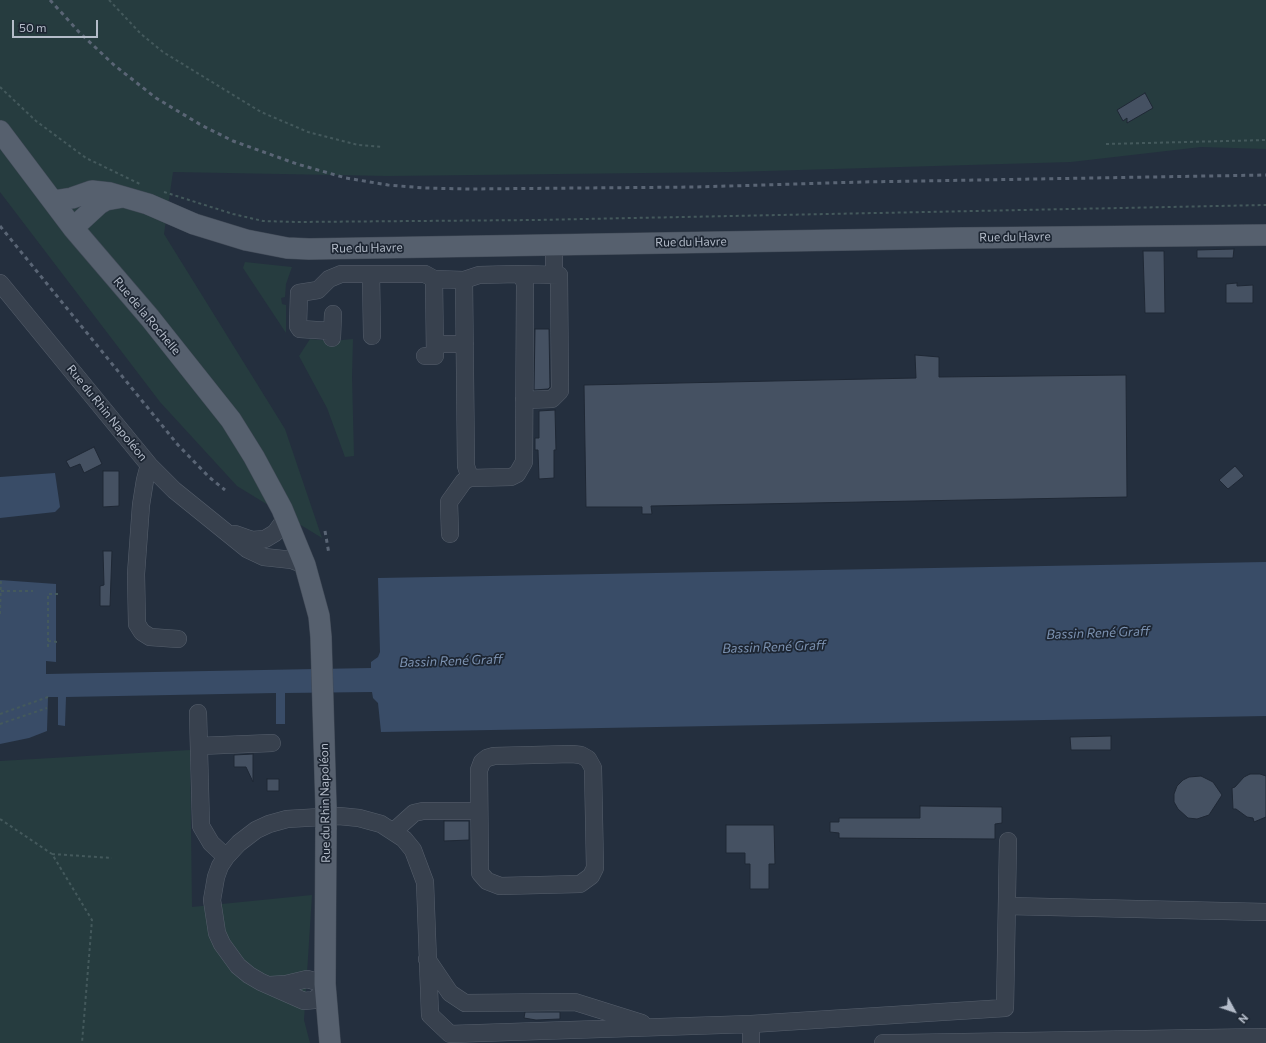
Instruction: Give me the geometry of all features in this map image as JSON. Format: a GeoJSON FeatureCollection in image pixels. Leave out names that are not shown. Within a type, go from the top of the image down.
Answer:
{"type":"FeatureCollection","features":[{"type":"Feature","properties":{"kind":"main road","name":"Rue de la Rochelle"},"geometry":{"type":"LineString","coordinates":[[0,131],[73,228],[150,318],[231,420],[254,457],[281,520]]}},
{"type":"Feature","properties":{"kind":"main road","name":"Rue du Havre"},"geometry":{"type":"LineString","coordinates":[[53,201],[72,198],[92,192],[110,193],[148,204],[194,224],[246,240],[287,248],[309,249],[962,238],[1266,235]]}},
{"type":"Feature","properties":{"kind":"main road","name":"Rue du Havre"},"geometry":{"type":"LineString","coordinates":[[73,228],[99,204],[106,200],[124,197]]}},
{"type":"Feature","properties":{"kind":"main road","name":"Rue du Rhin Napoléon"},"geometry":{"type":"LineString","coordinates":[[281,520],[296,542],[305,565],[319,616],[322,664],[326,818],[324,935],[319,984],[330,1043]]}},
{"type":"Feature","properties":{"kind":"street"},"geometry":{"type":"LineString","coordinates":[[554,245],[554,272]]}},
{"type":"Feature","properties":{"kind":"street"},"geometry":{"type":"LineString","coordinates":[[333,314],[332,334],[300,329],[298,326],[299,293],[320,295],[328,279],[341,274],[425,274],[434,279],[464,280],[480,275],[554,272],[559,275],[560,391],[552,399],[524,400]]}},
{"type":"Feature","properties":{"kind":"street"},"geometry":{"type":"LineString","coordinates":[[371,274],[372,336]]}},
{"type":"Feature","properties":{"kind":"street"},"geometry":{"type":"LineString","coordinates":[[450,534],[449,502],[458,488],[470,478],[511,477],[522,467],[524,462],[524,284],[523,278],[517,274]]}},
{"type":"Feature","properties":{"kind":"street"},"geometry":{"type":"LineString","coordinates":[[434,279],[430,350],[465,344]]}},
{"type":"Feature","properties":{"kind":"street"},"geometry":{"type":"LineString","coordinates":[[464,280],[466,466],[470,478]]}},
{"type":"Feature","properties":{"kind":"street","name":"Rue du Rhin Napoléon"},"geometry":{"type":"LineString","coordinates":[[0,283],[149,465],[174,490],[226,530],[247,549],[264,557],[292,560],[305,565]]}},
{"type":"Feature","properties":{"kind":"street"},"geometry":{"type":"LineString","coordinates":[[149,465],[144,480],[140,505],[136,574],[137,624],[142,632],[150,637],[178,640]]}},
{"type":"Feature","properties":{"kind":"street","name":"Rue du Rhin Napoléon"},"geometry":{"type":"LineString","coordinates":[[226,530],[252,540],[265,540],[281,520]]}},
{"type":"Feature","properties":{"kind":"street"},"geometry":{"type":"LineString","coordinates":[[198,713],[201,826],[211,843],[226,857]]}},
{"type":"Feature","properties":{"kind":"street"},"geometry":{"type":"LineString","coordinates":[[199,746],[272,743]]}},
{"type":"Feature","properties":{"kind":"street"},"geometry":{"type":"LineString","coordinates":[[572,754],[581,755],[588,759],[593,768],[594,868],[591,876],[580,884],[500,886],[487,882],[480,873],[478,810],[479,770],[482,762],[487,758],[494,756],[572,754]]}},
{"type":"Feature","properties":{"kind":"street"},"geometry":{"type":"LineString","coordinates":[[394,831],[414,813],[427,810],[478,810]]}},
{"type":"Feature","properties":{"kind":"street"},"geometry":{"type":"LineString","coordinates":[[330,1043],[322,1021],[304,1001],[249,975],[238,966],[222,944],[217,933],[213,911],[213,888],[216,877],[226,857],[239,843],[256,830],[287,819],[339,816],[359,818],[382,824],[394,831],[413,850],[425,882],[430,1015],[450,1034],[751,1024],[1005,1008],[1008,841]]}},
{"type":"Feature","properties":{"kind":"street"},"geometry":{"type":"LineString","coordinates":[[1007,906],[1266,912]]}},
{"type":"Feature","properties":{"kind":"street"},"geometry":{"type":"LineString","coordinates":[[427,958],[450,993],[465,1003],[575,1002],[654,1027]]}},
{"type":"Feature","properties":{"kind":"street"},"geometry":{"type":"LineString","coordinates":[[270,985],[319,984],[314,1000],[304,1001]]}},
{"type":"Feature","properties":{"kind":"street"},"geometry":{"type":"LineString","coordinates":[[751,1024],[751,1043]]}},
{"type":"Feature","properties":{"kind":"street"},"geometry":{"type":"LineString","coordinates":[[883,1043],[1266,1038]]}},
{"type":"Feature","properties":{"kind":"path"},"geometry":{"type":"LineString","coordinates":[[109,0],[141,34],[163,52],[261,112],[308,132],[358,145],[382,147]]}},
{"type":"Feature","properties":{"kind":"path"},"geometry":{"type":"LineString","coordinates":[[0,87],[36,121],[86,158],[144,185]]}},
{"type":"Feature","properties":{"kind":"path"},"geometry":{"type":"LineString","coordinates":[[1106,144],[1177,141],[1266,140]]}},
{"type":"Feature","properties":{"kind":"path"},"geometry":{"type":"LineString","coordinates":[[157,190],[233,214],[263,221],[297,222],[536,220],[1266,206]]}},
{"type":"Feature","properties":{"kind":"path"},"geometry":{"type":"LineString","coordinates":[[0,614],[1,578]]}},
{"type":"Feature","properties":{"kind":"path"},"geometry":{"type":"LineString","coordinates":[[1,591],[33,591]]}},
{"type":"Feature","properties":{"kind":"path"},"geometry":{"type":"LineString","coordinates":[[48,647],[48,594],[58,594]]}},
{"type":"Feature","properties":{"kind":"path"},"geometry":{"type":"LineString","coordinates":[[48,641],[58,642]]}},
{"type":"Feature","properties":{"kind":"path"},"geometry":{"type":"LineString","coordinates":[[0,714],[48,697]]}},
{"type":"Feature","properties":{"kind":"path"},"geometry":{"type":"LineString","coordinates":[[0,724],[48,708]]}},
{"type":"Feature","properties":{"kind":"path"},"geometry":{"type":"LineString","coordinates":[[0,820],[52,854],[92,920],[82,1043]]}},
{"type":"Feature","properties":{"kind":"path"},"geometry":{"type":"LineString","coordinates":[[52,854],[112,858]]}},
{"type":"Feature","properties":{"kind":"green space"},"geometry":{"type":"Polygon","coordinates":[[[0,0],[1266,0],[1266,149],[1201,147],[1071,162],[732,172],[388,176],[173,172],[164,234],[285,429],[322,538],[237,486],[160,402],[0,192],[0,0]]]}},
{"type":"Feature","properties":{"kind":"green space"},"geometry":{"type":"Polygon","coordinates":[[[245,262],[292,267],[286,284],[285,297],[281,298],[282,304],[286,305],[286,333],[243,268],[245,262]]]}},
{"type":"Feature","properties":{"kind":"green space"},"geometry":{"type":"Polygon","coordinates":[[[310,339],[332,341],[353,339],[352,377],[354,456],[345,457],[327,408],[299,356],[310,339]]]}},
{"type":"Feature","properties":{"kind":"green space"},"geometry":{"type":"Polygon","coordinates":[[[190,750],[192,907],[312,895],[304,1020],[310,1043],[0,1043],[0,761],[190,750]]]}},
{"type":"Feature","properties":{"kind":"water"},"geometry":{"type":"Polygon","coordinates":[[[55,473],[60,507],[55,512],[0,518],[0,477],[55,473]]]}},
{"type":"Feature","properties":{"kind":"water","name":"Bassin René Graff"},"geometry":{"type":"Polygon","coordinates":[[[1266,562],[1266,716],[381,732],[378,703],[373,698],[372,692],[285,693],[285,724],[276,724],[276,693],[66,697],[65,726],[58,725],[58,697],[48,697],[47,731],[29,738],[0,744],[0,580],[56,584],[56,662],[46,661],[46,674],[371,668],[371,662],[378,657],[380,652],[378,578],[1266,562]]]}},
{"type":"Feature","properties":{"kind":"building"},"geometry":{"type":"Polygon","coordinates":[[[1145,93],[1153,108],[1127,123],[1127,118],[1123,121],[1117,110],[1145,93]]]}},
{"type":"Feature","properties":{"kind":"building"},"geometry":{"type":"Polygon","coordinates":[[[1234,249],[1233,258],[1197,258],[1197,250],[1234,249]]]}},
{"type":"Feature","properties":{"kind":"building"},"geometry":{"type":"Polygon","coordinates":[[[1143,251],[1164,251],[1165,313],[1145,313],[1143,251]]]}},
{"type":"Feature","properties":{"kind":"building"},"geometry":{"type":"Polygon","coordinates":[[[1237,283],[1237,286],[1253,285],[1253,303],[1226,303],[1226,284],[1237,283]]]}},
{"type":"Feature","properties":{"kind":"building"},"geometry":{"type":"Polygon","coordinates":[[[535,329],[549,329],[550,387],[548,389],[534,390],[535,329]]]}},
{"type":"Feature","properties":{"kind":"building"},"geometry":{"type":"Polygon","coordinates":[[[915,355],[939,357],[939,377],[1126,375],[1127,497],[651,506],[652,514],[642,514],[642,507],[586,507],[584,385],[916,378],[915,355]]]}},
{"type":"Feature","properties":{"kind":"building"},"geometry":{"type":"Polygon","coordinates":[[[555,410],[556,450],[554,450],[554,478],[539,479],[538,450],[535,450],[535,438],[539,438],[539,411],[555,410]]]}},
{"type":"Feature","properties":{"kind":"building"},"geometry":{"type":"Polygon","coordinates":[[[94,447],[102,464],[84,473],[80,464],[70,468],[66,461],[94,447]]]}},
{"type":"Feature","properties":{"kind":"building"},"geometry":{"type":"Polygon","coordinates":[[[1235,466],[1244,476],[1228,489],[1219,480],[1235,466]]]}},
{"type":"Feature","properties":{"kind":"building"},"geometry":{"type":"Polygon","coordinates":[[[103,471],[119,471],[119,506],[103,507],[103,471]]]}},
{"type":"Feature","properties":{"kind":"building"},"geometry":{"type":"Polygon","coordinates":[[[103,551],[112,551],[110,606],[100,606],[100,586],[104,585],[103,551]]]}},
{"type":"Feature","properties":{"kind":"building"},"geometry":{"type":"Polygon","coordinates":[[[1111,736],[1111,750],[1071,750],[1070,737],[1111,736]]]}},
{"type":"Feature","properties":{"kind":"building"},"geometry":{"type":"Polygon","coordinates":[[[253,754],[253,782],[246,767],[234,767],[234,755],[253,754]]]}},
{"type":"Feature","properties":{"kind":"building"},"geometry":{"type":"Polygon","coordinates":[[[1250,774],[1260,774],[1266,776],[1266,817],[1254,822],[1253,818],[1247,817],[1236,809],[1233,809],[1232,788],[1235,787],[1244,777],[1250,774]]]}},
{"type":"Feature","properties":{"kind":"building"},"geometry":{"type":"Polygon","coordinates":[[[1201,776],[1213,782],[1222,795],[1209,815],[1197,819],[1188,818],[1178,809],[1174,802],[1174,794],[1177,786],[1183,780],[1189,777],[1201,776]]]}},
{"type":"Feature","properties":{"kind":"building"},"geometry":{"type":"Polygon","coordinates":[[[267,779],[279,779],[279,791],[267,791],[267,779]]]}},
{"type":"Feature","properties":{"kind":"building"},"geometry":{"type":"Polygon","coordinates":[[[920,806],[1002,807],[1002,823],[995,824],[995,839],[839,838],[839,833],[830,832],[830,822],[839,822],[839,818],[920,818],[920,806]]]}},
{"type":"Feature","properties":{"kind":"building"},"geometry":{"type":"Polygon","coordinates":[[[444,821],[469,821],[469,840],[444,841],[444,821]]]}},
{"type":"Feature","properties":{"kind":"building"},"geometry":{"type":"Polygon","coordinates":[[[726,825],[774,825],[775,864],[769,864],[769,889],[750,889],[750,864],[745,864],[745,853],[726,853],[726,825]]]}},
{"type":"Feature","properties":{"kind":"building"},"geometry":{"type":"Polygon","coordinates":[[[525,1012],[560,1012],[560,1019],[536,1020],[524,1018],[525,1012]]]}},
{"type":"Feature","properties":{"kind":"railway"},"geometry":{"type":"LineString","coordinates":[[50,0],[79,32],[114,65],[156,98],[201,125],[233,141],[297,164],[346,178],[388,185],[424,188],[470,189],[696,187],[862,182],[1266,175]]}},
{"type":"Feature","properties":{"kind":"railway"},"geometry":{"type":"LineString","coordinates":[[0,226],[178,445],[209,477],[225,490]]}},
{"type":"Feature","properties":{"kind":"railway"},"geometry":{"type":"LineString","coordinates":[[325,531],[329,554]]}}]}
